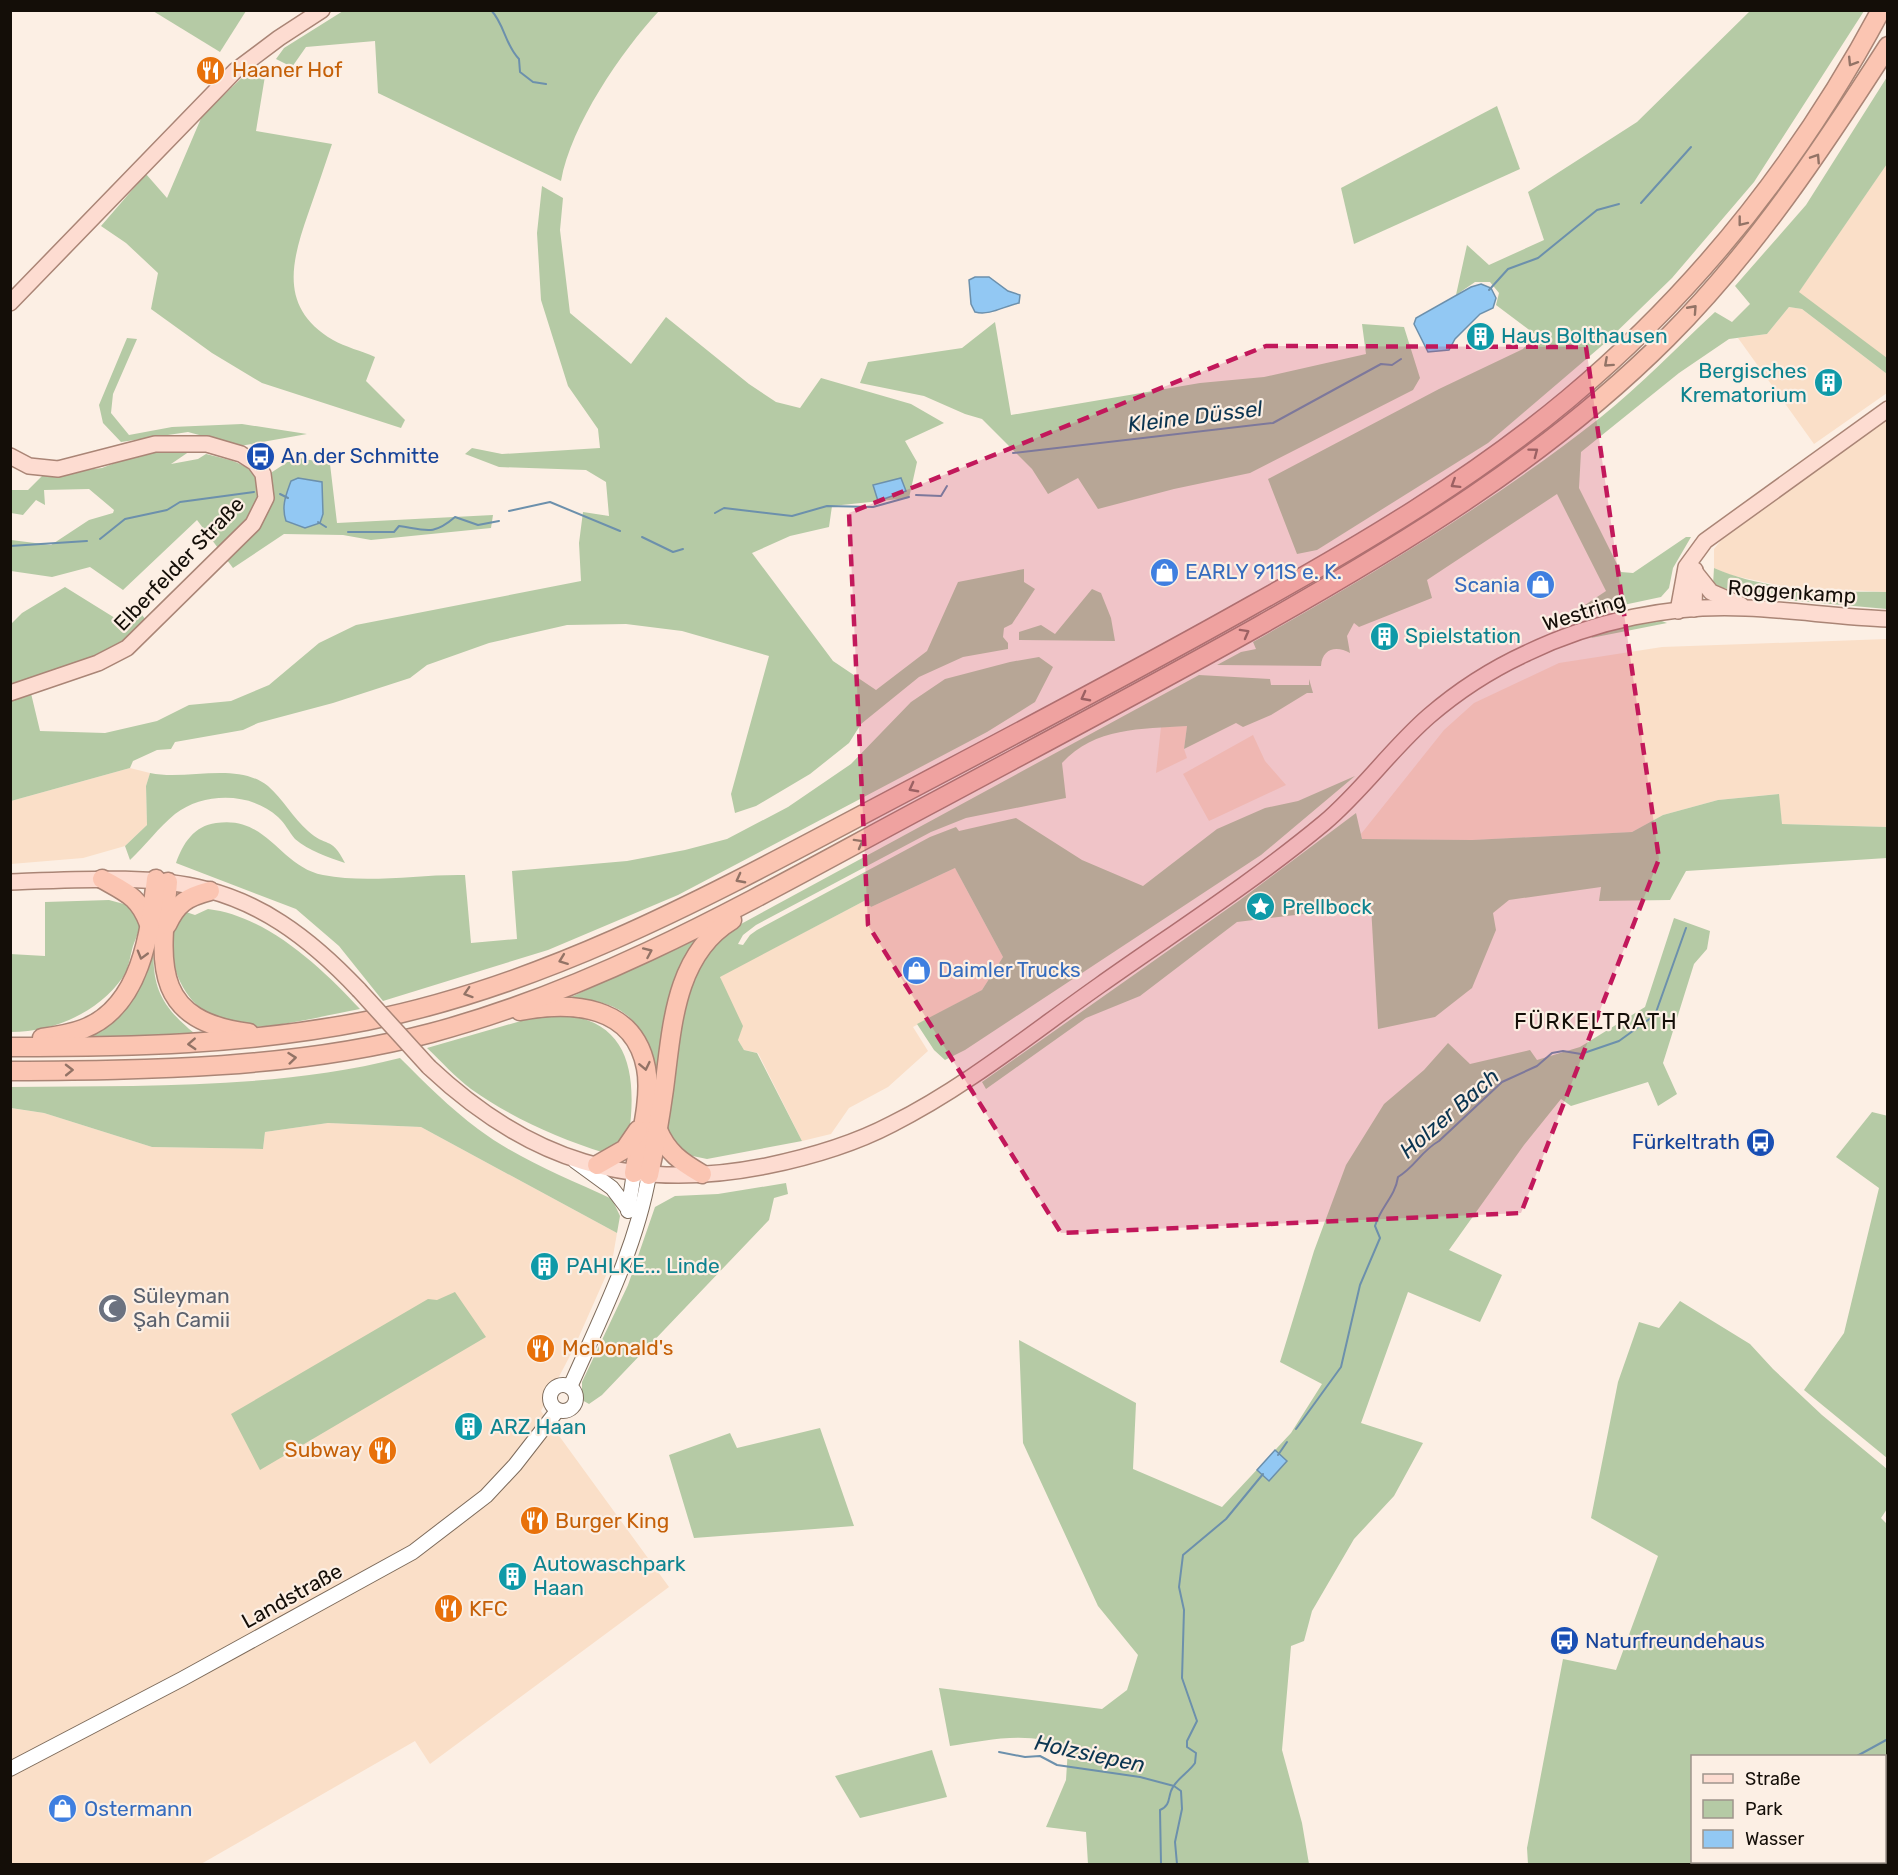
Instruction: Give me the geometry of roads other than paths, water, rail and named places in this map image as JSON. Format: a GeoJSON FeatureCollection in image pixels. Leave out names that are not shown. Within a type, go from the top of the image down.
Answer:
{"type":"FeatureCollection","features":[{"type":"Feature","properties":{"kind":"highway"},"geometry":{"type":"LineString","coordinates":[[10,1045],[144,1047],[232,1042],[368,1021],[454,998],[589,950],[723,888],[1159,658],[1335,560],[1458,482],[1568,399],[1652,323],[1731,236],[1792,156],[1856,56],[1881,10]]}},
{"type":"Feature","properties":{"kind":"highway"},"geometry":{"type":"LineString","coordinates":[[10,1071],[144,1070],[304,1057],[428,1034],[477,1019],[581,981],[674,940],[808,871],[1194,662],[1345,577],[1478,494],[1574,422],[1667,338],[1748,248],[1812,164],[1887,45]]}},
{"type":"Feature","properties":{"kind":"highway"},"geometry":{"type":"LineString","coordinates":[[642,1174],[673,1018],[688,969],[700,949],[714,934],[808,871]]}},
{"type":"Feature","properties":{"kind":"highway"},"geometry":{"type":"LineString","coordinates":[[102,879],[136,899],[157,927]]}},
{"type":"Feature","properties":{"kind":"highway"},"geometry":{"type":"LineString","coordinates":[[162,880],[157,927],[168,984],[188,1012],[207,1024],[226,1030],[271,1036]]}},
{"type":"Feature","properties":{"kind":"highway"},"geometry":{"type":"LineString","coordinates":[[10,1045],[74,1032],[104,1017],[118,1004],[157,927],[178,904],[193,895],[210,891]]}},
{"type":"Feature","properties":{"kind":"highway"},"geometry":{"type":"LineString","coordinates":[[477,1019],[529,1009],[565,1006],[598,1011],[614,1020],[628,1030],[639,1044],[647,1069],[650,1127],[667,1150],[681,1162],[702,1174]]}},
{"type":"Feature","properties":{"kind":"highway"},"geometry":{"type":"LineString","coordinates":[[597,1166],[625,1149],[650,1127]]}},
{"type":"Feature","properties":{"kind":"main road"},"geometry":{"type":"LineString","coordinates":[[10,303],[214,91],[254,56],[322,10]]}},
{"type":"Feature","properties":{"kind":"main road"},"geometry":{"type":"LineString","coordinates":[[1686,610],[1682,578],[1695,554],[1715,532],[1887,408]]}},
{"type":"Feature","properties":{"kind":"main road","name":"Elberfelder Straße"},"geometry":{"type":"LineString","coordinates":[[10,456],[29,466],[58,469],[154,444],[207,444],[241,454],[255,463],[262,474],[266,498],[253,524],[127,648],[98,663],[10,693]]}},
{"type":"Feature","properties":{"kind":"main road"},"geometry":{"type":"LineString","coordinates":[[1686,610],[1695,572],[1695,554]]}},
{"type":"Feature","properties":{"kind":"main road"},"geometry":{"type":"LineString","coordinates":[[1695,572],[1711,592],[1747,608]]}},
{"type":"Feature","properties":{"kind":"main road","name":"Roggenkamp"},"geometry":{"type":"LineString","coordinates":[[1686,610],[1747,608],[1887,619]]}},
{"type":"Feature","properties":{"kind":"main road","name":"Westring"},"geometry":{"type":"LineString","coordinates":[[10,882],[162,880],[210,891],[252,905],[318,948],[429,1067],[485,1115],[541,1146],[597,1166],[642,1174],[702,1174],[764,1166],[842,1147],[897,1122],[953,1088],[1317,829],[1370,779],[1425,719],[1483,677],[1548,644],[1606,624],[1686,610]]}},
{"type":"Feature","properties":{"kind":"main road"},"geometry":{"type":"LineString","coordinates":[[573,1159],[612,1188],[628,1209],[632,1237]]}},
{"type":"Feature","properties":{"kind":"main road"},"geometry":{"type":"LineString","coordinates":[[628,1209],[642,1174]]}},
{"type":"Feature","properties":{"kind":"main road"},"geometry":{"type":"LineString","coordinates":[[632,1237],[642,1210],[642,1174]]}},
{"type":"Feature","properties":{"kind":"main road","name":"Landstraße"},"geometry":{"type":"LineString","coordinates":[[10,1768],[172,1685],[413,1552],[482,1501],[515,1465],[557,1411],[550,1402],[551,1391],[558,1386],[570,1387],[615,1285],[632,1237]]}},
{"type":"Feature","properties":{"kind":"water"},"geometry":{"type":"Polygon","coordinates":[[[975,277],[989,277],[1008,291],[1020,295],[1019,303],[992,312],[975,312],[971,304],[969,280],[975,277]]]}},
{"type":"Feature","properties":{"kind":"water"},"geometry":{"type":"Polygon","coordinates":[[[1481,284],[1491,288],[1496,298],[1493,308],[1480,314],[1455,339],[1449,350],[1428,352],[1414,324],[1416,318],[1471,287],[1481,284]]]}},
{"type":"Feature","properties":{"kind":"water"},"geometry":{"type":"Polygon","coordinates":[[[298,478],[322,482],[323,514],[320,523],[305,528],[286,521],[284,510],[291,481],[298,478]]]}},
{"type":"Feature","properties":{"kind":"water"},"geometry":{"type":"Polygon","coordinates":[[[901,478],[906,491],[878,501],[873,485],[901,478]]]}},
{"type":"Feature","properties":{"kind":"water"},"geometry":{"type":"Polygon","coordinates":[[[1275,1450],[1287,1461],[1269,1481],[1257,1470],[1275,1450]]]}},
{"type":"Feature","properties":{"kind":"waterway"},"geometry":{"type":"LineString","coordinates":[[491,10],[519,59],[520,72],[533,82],[546,84]]}},
{"type":"Feature","properties":{"kind":"waterway","name":"Kleine Düssel"},"geometry":{"type":"LineString","coordinates":[[1641,203],[1691,147]]}},
{"type":"Feature","properties":{"kind":"waterway","name":"Kleine Düssel"},"geometry":{"type":"LineString","coordinates":[[1489,290],[1508,269],[1538,258],[1597,210],[1619,204]]}},
{"type":"Feature","properties":{"kind":"waterway","name":"Kleine Düssel"},"geometry":{"type":"LineString","coordinates":[[1013,453],[1273,423],[1381,364],[1392,365],[1401,359]]}},
{"type":"Feature","properties":{"kind":"waterway","name":"Kleine Düssel"},"geometry":{"type":"LineString","coordinates":[[916,495],[941,496],[947,486]]}},
{"type":"Feature","properties":{"kind":"waterway","name":"Kleine Düssel"},"geometry":{"type":"LineString","coordinates":[[100,539],[125,519],[167,510],[180,502],[254,492]]}},
{"type":"Feature","properties":{"kind":"waterway","name":"Kleine Düssel"},"geometry":{"type":"LineString","coordinates":[[280,494],[288,498]]}},
{"type":"Feature","properties":{"kind":"waterway","name":"Kleine Düssel"},"geometry":{"type":"LineString","coordinates":[[715,513],[724,508],[792,516],[827,506],[873,507],[909,497]]}},
{"type":"Feature","properties":{"kind":"waterway","name":"Kleine Düssel"},"geometry":{"type":"LineString","coordinates":[[509,511],[550,502],[620,531]]}},
{"type":"Feature","properties":{"kind":"waterway","name":"Kleine Düssel"},"geometry":{"type":"LineString","coordinates":[[348,532],[394,532],[399,526],[429,530],[441,527],[455,517],[478,525],[499,521]]}},
{"type":"Feature","properties":{"kind":"waterway","name":"Kleine Düssel"},"geometry":{"type":"LineString","coordinates":[[318,522],[326,527]]}},
{"type":"Feature","properties":{"kind":"waterway","name":"Kleine Düssel"},"geometry":{"type":"LineString","coordinates":[[642,537],[673,552],[683,549]]}},
{"type":"Feature","properties":{"kind":"waterway","name":"Kleine Düssel"},"geometry":{"type":"LineString","coordinates":[[10,546],[87,541]]}},
{"type":"Feature","properties":{"kind":"waterway","name":"Holzer Bach"},"geometry":{"type":"LineString","coordinates":[[1296,1429],[1341,1367],[1360,1285],[1380,1238],[1375,1226],[1394,1190],[1398,1177],[1502,1082],[1537,1066],[1552,1053],[1563,1051],[1581,1054],[1619,1041],[1655,1015],[1686,928]]}},
{"type":"Feature","properties":{"kind":"waterway","name":"Holzer Bach"},"geometry":{"type":"LineString","coordinates":[[1278,1455],[1287,1442]]}},
{"type":"Feature","properties":{"kind":"waterway","name":"Holzer Bach"},"geometry":{"type":"LineString","coordinates":[[1161,1864],[1160,1810],[1168,1803],[1175,1783],[1195,1763],[1196,1753],[1187,1747],[1187,1741],[1197,1721],[1182,1678],[1184,1610],[1179,1587],[1183,1555],[1226,1519],[1263,1474]]}},
{"type":"Feature","properties":{"kind":"waterway"},"geometry":{"type":"LineString","coordinates":[[1859,1755],[1888,1739]]}},
{"type":"Feature","properties":{"kind":"waterway","name":"Holzsiepen"},"geometry":{"type":"LineString","coordinates":[[999,1752],[1025,1757],[1040,1756],[1057,1765],[1140,1777],[1174,1786],[1181,1791],[1182,1809],[1175,1842],[1177,1864]]}},
{"type":"Feature","properties":{"kind":"place","name":"Haaner Hof"},"geometry":{"type":"Point","coordinates":[211,70]}},
{"type":"Feature","properties":{"kind":"place","name":"Haus Bolthausen"},"geometry":{"type":"Point","coordinates":[1480,336]}},
{"type":"Feature","properties":{"kind":"place","name":"Bergisches Krematorium"},"geometry":{"type":"Point","coordinates":[1828,383]}},
{"type":"Feature","properties":{"kind":"place","name":"An der Schmitte"},"geometry":{"type":"Point","coordinates":[260,456]}},
{"type":"Feature","properties":{"kind":"place","name":"EARLY 911S e. K."},"geometry":{"type":"Point","coordinates":[1164,572]}},
{"type":"Feature","properties":{"kind":"place","name":"Scania"},"geometry":{"type":"Point","coordinates":[1541,585]}},
{"type":"Feature","properties":{"kind":"place","name":"Spielstation"},"geometry":{"type":"Point","coordinates":[1384,636]}},
{"type":"Feature","properties":{"kind":"place","name":"Prellbock"},"geometry":{"type":"Point","coordinates":[1261,907]}},
{"type":"Feature","properties":{"kind":"place","name":"Daimler Trucks"},"geometry":{"type":"Point","coordinates":[917,970]}},
{"type":"Feature","properties":{"kind":"place","name":"Fürkeltrath"},"geometry":{"type":"Point","coordinates":[1761,1142]}},
{"type":"Feature","properties":{"kind":"place","name":"PAHLKE... Linde"},"geometry":{"type":"Point","coordinates":[545,1266]}},
{"type":"Feature","properties":{"kind":"place","name":"Süleyman Şah Camii"},"geometry":{"type":"Point","coordinates":[112,1308]}},
{"type":"Feature","properties":{"kind":"place","name":"McDonald's"},"geometry":{"type":"Point","coordinates":[541,1348]}},
{"type":"Feature","properties":{"kind":"place","name":"ARZ Haan"},"geometry":{"type":"Point","coordinates":[469,1427]}},
{"type":"Feature","properties":{"kind":"place","name":"Subway"},"geometry":{"type":"Point","coordinates":[383,1450]}},
{"type":"Feature","properties":{"kind":"place","name":"Burger King"},"geometry":{"type":"Point","coordinates":[534,1521]}},
{"type":"Feature","properties":{"kind":"place","name":"Autowaschpark Haan"},"geometry":{"type":"Point","coordinates":[512,1576]}},
{"type":"Feature","properties":{"kind":"place","name":"KFC"},"geometry":{"type":"Point","coordinates":[448,1609]}},
{"type":"Feature","properties":{"kind":"place","name":"Naturfreundehaus"},"geometry":{"type":"Point","coordinates":[1564,1641]}},
{"type":"Feature","properties":{"kind":"place","name":"Ostermann"},"geometry":{"type":"Point","coordinates":[63,1809]}},
{"type":"Feature","properties":{"kind":"district","name":"FÜRKELTRATH"},"geometry":{"type":"Point","coordinates":[1596,1021]}}]}
